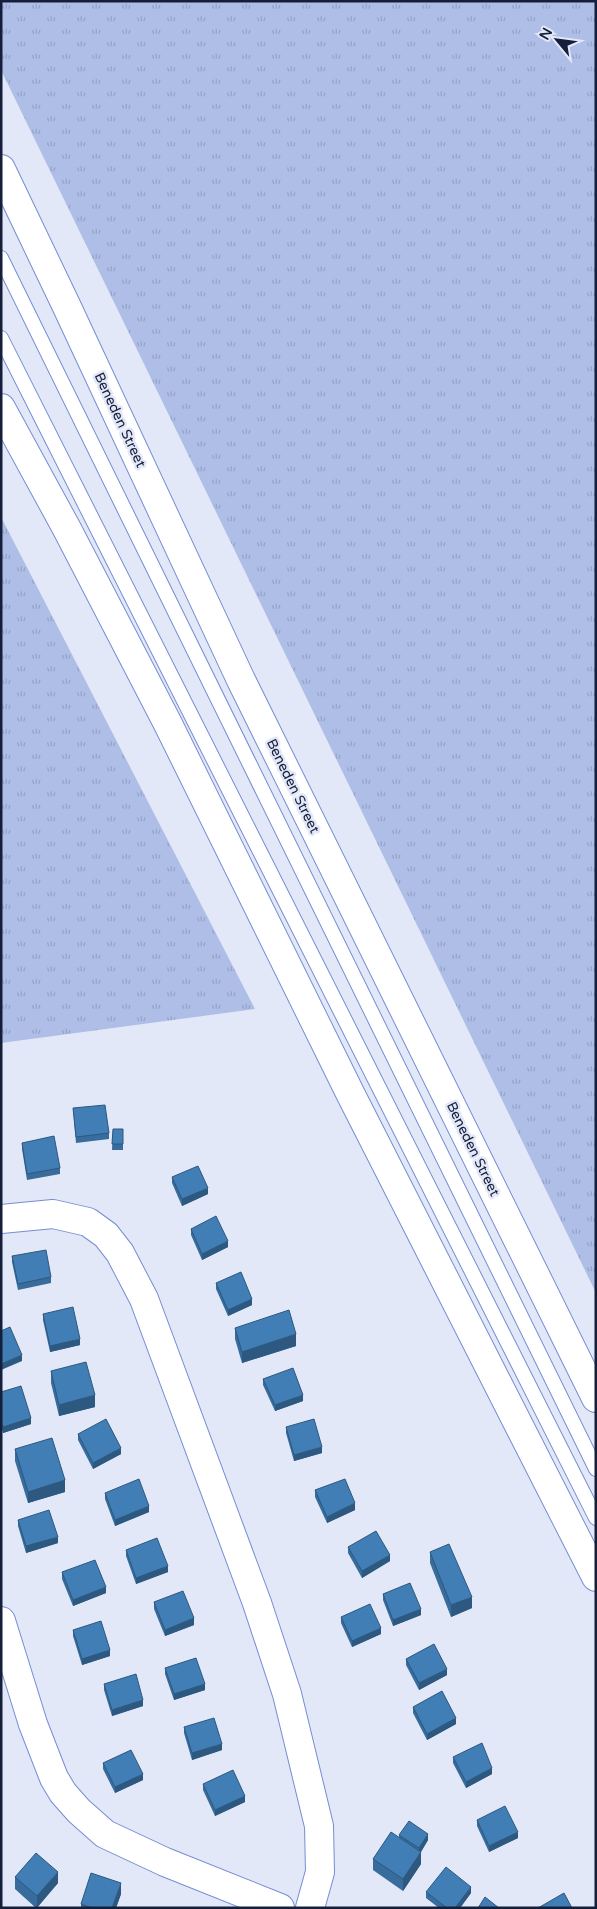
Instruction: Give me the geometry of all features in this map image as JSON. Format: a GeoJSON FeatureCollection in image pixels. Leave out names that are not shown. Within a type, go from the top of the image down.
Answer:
{"type":"FeatureCollection","features":[{"type":"Feature","properties":{"kind":"main road","name":"Beneden Street"},"geometry":{"type":"LineString","coordinates":[[1,170],[67,307],[240,680],[596,1398]]}},
{"type":"Feature","properties":{"kind":"main road"},"geometry":{"type":"LineString","coordinates":[[1,408],[67,529],[168,724],[350,1093],[596,1577]]}},
{"type":"Feature","properties":{"kind":"main road"},"geometry":{"type":"LineString","coordinates":[[1,1219],[53,1214],[88,1222],[106,1235],[120,1253],[144,1298],[250,1584],[287,1694],[319,1826],[320,1872],[310,1908]]}},
{"type":"Feature","properties":{"kind":"main road"},"geometry":{"type":"LineString","coordinates":[[1,1621],[32,1724],[54,1778],[63,1793],[79,1812],[105,1834],[165,1862],[280,1908]]}},
{"type":"Feature","properties":{"kind":"lane"},"geometry":{"type":"LineString","coordinates":[[1,258],[596,1469]]}},
{"type":"Feature","properties":{"kind":"lane"},"geometry":{"type":"LineString","coordinates":[[1,338],[596,1518]]}},
{"type":"Feature","properties":{"kind":"green space"},"geometry":{"type":"Polygon","coordinates":[[[1,1],[596,1],[596,1293],[1,70],[1,1]]]}},
{"type":"Feature","properties":{"kind":"green space"},"geometry":{"type":"Polygon","coordinates":[[[1,517],[255,1009],[1,1043],[1,517]]]}},
{"type":"Feature","properties":{"kind":"building"},"geometry":{"type":"Polygon","coordinates":[[[105,1105],[109,1133],[76,1137],[73,1108],[105,1105]]]}},
{"type":"Feature","properties":{"kind":"building"},"geometry":{"type":"Polygon","coordinates":[[[113,1129],[123,1129],[123,1144],[112,1144],[113,1129]]]}},
{"type":"Feature","properties":{"kind":"building"},"geometry":{"type":"Polygon","coordinates":[[[54,1136],[60,1168],[27,1174],[22,1143],[54,1136]]]}},
{"type":"Feature","properties":{"kind":"building"},"geometry":{"type":"Polygon","coordinates":[[[198,1166],[208,1188],[182,1199],[172,1177],[198,1166]]]}},
{"type":"Feature","properties":{"kind":"building"},"geometry":{"type":"Polygon","coordinates":[[[216,1216],[228,1241],[202,1254],[191,1229],[216,1216]]]}},
{"type":"Feature","properties":{"kind":"building"},"geometry":{"type":"Polygon","coordinates":[[[46,1250],[51,1277],[18,1284],[12,1256],[46,1250]]]}},
{"type":"Feature","properties":{"kind":"building"},"geometry":{"type":"Polygon","coordinates":[[[241,1272],[252,1299],[228,1310],[216,1283],[241,1272]]]}},
{"type":"Feature","properties":{"kind":"building"},"geometry":{"type":"Polygon","coordinates":[[[73,1307],[80,1339],[50,1346],[43,1314],[73,1307]]]}},
{"type":"Feature","properties":{"kind":"building"},"geometry":{"type":"Polygon","coordinates":[[[289,1310],[296,1334],[242,1352],[235,1328],[289,1310]]]}},
{"type":"Feature","properties":{"kind":"building"},"geometry":{"type":"Polygon","coordinates":[[[10,1327],[22,1355],[1,1364],[1,1331],[10,1327]]]}},
{"type":"Feature","properties":{"kind":"building"},"geometry":{"type":"Polygon","coordinates":[[[86,1362],[95,1395],[59,1405],[51,1371],[86,1362]]]}},
{"type":"Feature","properties":{"kind":"building"},"geometry":{"type":"Polygon","coordinates":[[[293,1368],[303,1395],[275,1405],[263,1379],[293,1368]]]}},
{"type":"Feature","properties":{"kind":"building"},"geometry":{"type":"Polygon","coordinates":[[[21,1386],[31,1418],[3,1427],[1,1421],[1,1392],[21,1386]]]}},
{"type":"Feature","properties":{"kind":"building"},"geometry":{"type":"Polygon","coordinates":[[[106,1419],[121,1448],[93,1463],[78,1434],[106,1419]]]}},
{"type":"Feature","properties":{"kind":"building"},"geometry":{"type":"Polygon","coordinates":[[[314,1419],[322,1447],[294,1455],[286,1427],[314,1419]]]}},
{"type":"Feature","properties":{"kind":"building"},"geometry":{"type":"Polygon","coordinates":[[[52,1438],[65,1480],[28,1492],[15,1449],[52,1438]]]}},
{"type":"Feature","properties":{"kind":"building"},"geometry":{"type":"Polygon","coordinates":[[[139,1479],[149,1506],[115,1520],[105,1493],[139,1479]]]}},
{"type":"Feature","properties":{"kind":"building"},"geometry":{"type":"Polygon","coordinates":[[[345,1479],[355,1503],[327,1517],[315,1490],[345,1479]]]}},
{"type":"Feature","properties":{"kind":"building"},"geometry":{"type":"Polygon","coordinates":[[[49,1510],[58,1537],[26,1546],[18,1520],[49,1510]]]}},
{"type":"Feature","properties":{"kind":"building"},"geometry":{"type":"Polygon","coordinates":[[[376,1531],[390,1555],[362,1571],[348,1547],[376,1531]]]}},
{"type":"Feature","properties":{"kind":"building"},"geometry":{"type":"Polygon","coordinates":[[[157,1538],[168,1566],[136,1578],[126,1550],[157,1538]]]}},
{"type":"Feature","properties":{"kind":"building"},"geometry":{"type":"Polygon","coordinates":[[[449,1544],[472,1597],[451,1605],[430,1552],[449,1544]]]}},
{"type":"Feature","properties":{"kind":"building"},"geometry":{"type":"Polygon","coordinates":[[[95,1560],[106,1587],[73,1600],[62,1572],[95,1560]]]}},
{"type":"Feature","properties":{"kind":"building"},"geometry":{"type":"Polygon","coordinates":[[[410,1583],[421,1609],[393,1620],[383,1594],[410,1583]]]}},
{"type":"Feature","properties":{"kind":"building"},"geometry":{"type":"Polygon","coordinates":[[[183,1591],[194,1618],[165,1630],[154,1602],[183,1591]]]}},
{"type":"Feature","properties":{"kind":"building"},"geometry":{"type":"Polygon","coordinates":[[[370,1604],[381,1628],[352,1641],[341,1617],[370,1604]]]}},
{"type":"Feature","properties":{"kind":"building"},"geometry":{"type":"Polygon","coordinates":[[[101,1621],[110,1650],[82,1659],[73,1630],[101,1621]]]}},
{"type":"Feature","properties":{"kind":"building"},"geometry":{"type":"Polygon","coordinates":[[[434,1644],[447,1669],[419,1683],[406,1659],[434,1644]]]}},
{"type":"Feature","properties":{"kind":"building"},"geometry":{"type":"Polygon","coordinates":[[[196,1658],[205,1684],[174,1694],[165,1668],[196,1658]]]}},
{"type":"Feature","properties":{"kind":"building"},"geometry":{"type":"Polygon","coordinates":[[[136,1674],[143,1700],[112,1710],[104,1684],[136,1674]]]}},
{"type":"Feature","properties":{"kind":"building"},"geometry":{"type":"Polygon","coordinates":[[[442,1691],[456,1718],[427,1734],[413,1707],[442,1691]]]}},
{"type":"Feature","properties":{"kind":"building"},"geometry":{"type":"Polygon","coordinates":[[[214,1718],[222,1744],[192,1753],[184,1727],[214,1718]]]}},
{"type":"Feature","properties":{"kind":"building"},"geometry":{"type":"Polygon","coordinates":[[[482,1743],[492,1768],[466,1782],[453,1757],[482,1743]]]}},
{"type":"Feature","properties":{"kind":"building"},"geometry":{"type":"Polygon","coordinates":[[[131,1750],[143,1774],[115,1787],[103,1763],[131,1750]]]}},
{"type":"Feature","properties":{"kind":"building"},"geometry":{"type":"Polygon","coordinates":[[[233,1770],[245,1796],[215,1810],[203,1784],[233,1770]]]}},
{"type":"Feature","properties":{"kind":"building"},"geometry":{"type":"Polygon","coordinates":[[[505,1806],[518,1832],[489,1846],[477,1820],[505,1806]]]}},
{"type":"Feature","properties":{"kind":"building"},"geometry":{"type":"Polygon","coordinates":[[[409,1821],[428,1834],[419,1848],[399,1835],[409,1821]]]}},
{"type":"Feature","properties":{"kind":"building"},"geometry":{"type":"Polygon","coordinates":[[[391,1832],[421,1852],[403,1879],[373,1859],[391,1832]]]}},
{"type":"Feature","properties":{"kind":"building"},"geometry":{"type":"Polygon","coordinates":[[[36,1853],[58,1872],[37,1896],[15,1877],[36,1853]]]}},
{"type":"Feature","properties":{"kind":"building"},"geometry":{"type":"Polygon","coordinates":[[[446,1867],[471,1887],[455,1908],[447,1908],[426,1892],[446,1867]]]}},
{"type":"Feature","properties":{"kind":"building"},"geometry":{"type":"Polygon","coordinates":[[[91,1873],[121,1883],[112,1908],[92,1908],[81,1904],[91,1873]]]}},
{"type":"Feature","properties":{"kind":"building"},"geometry":{"type":"Polygon","coordinates":[[[564,1893],[572,1908],[538,1908],[564,1893]]]}},
{"type":"Feature","properties":{"kind":"building"},"geometry":{"type":"Polygon","coordinates":[[[485,1897],[499,1908],[478,1908],[485,1897]]]}}]}
